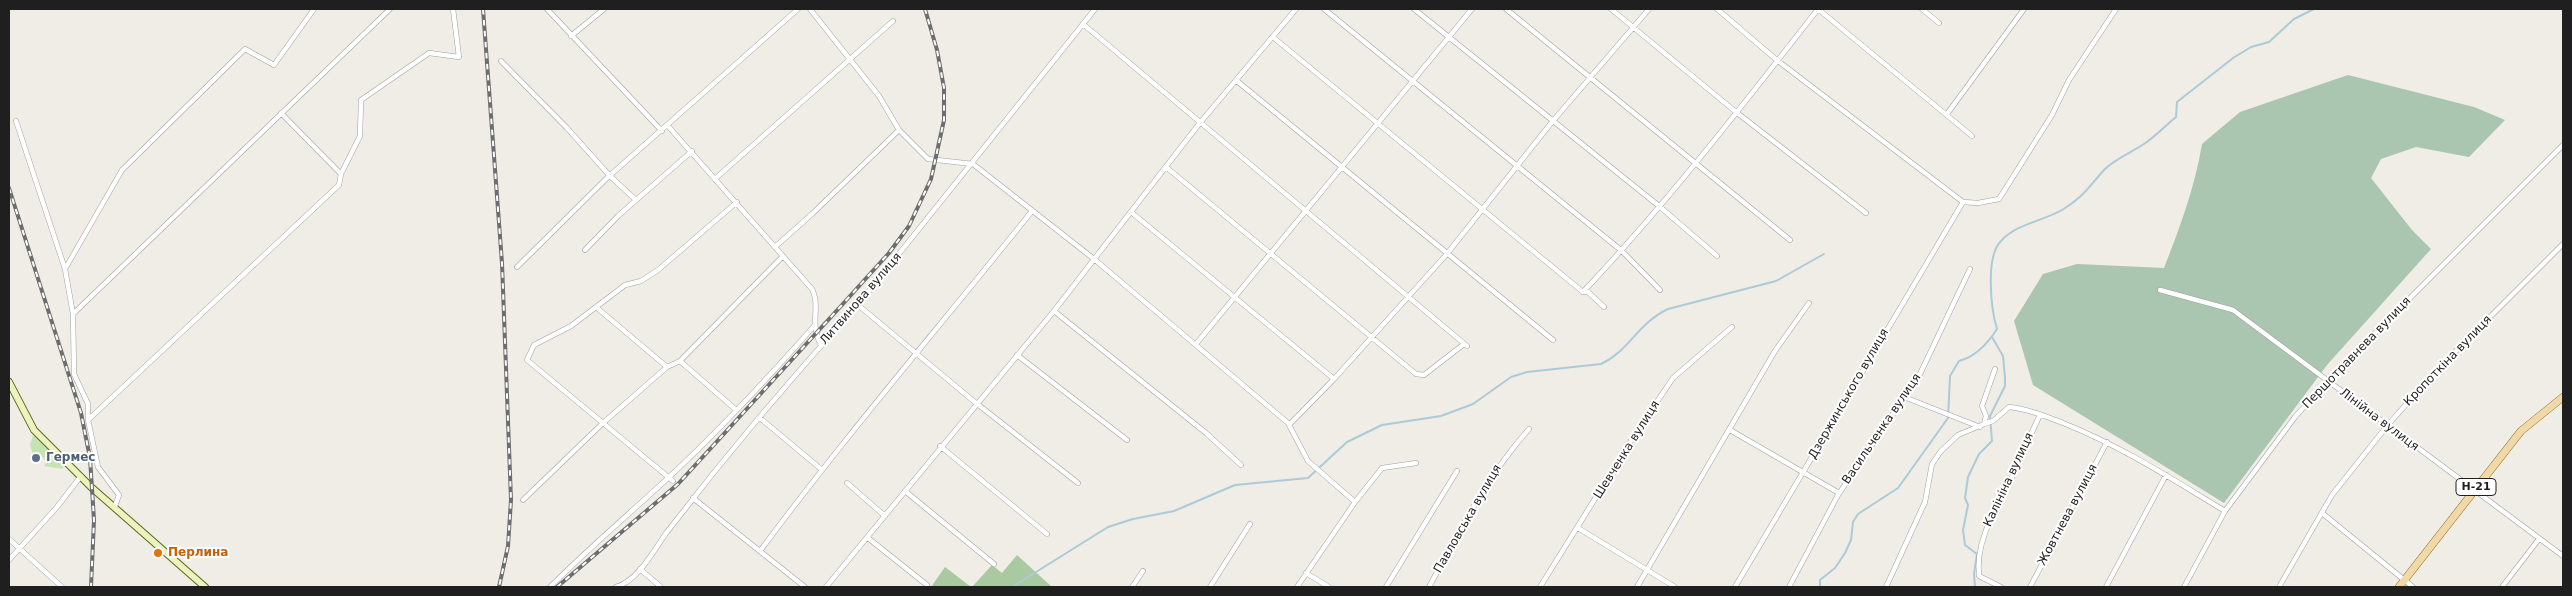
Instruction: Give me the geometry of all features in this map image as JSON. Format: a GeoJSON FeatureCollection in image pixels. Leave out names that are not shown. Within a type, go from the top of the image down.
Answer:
{"type":"FeatureCollection","features":[{"type":"Feature","properties":{"kind":"main road"},"geometry":{"type":"LineString","coordinates":[[9,382],[34,430],[80,476],[205,587]]}},
{"type":"Feature","properties":{"kind":"main road","name":"Н-21"},"geometry":{"type":"LineString","coordinates":[[2399,587],[2521,431],[2563,398]]}},
{"type":"Feature","properties":{"kind":"street"},"geometry":{"type":"LineString","coordinates":[[65,269],[122,170],[245,49],[274,65],[314,9]]}},
{"type":"Feature","properties":{"kind":"street"},"geometry":{"type":"LineString","coordinates":[[73,314],[390,9]]}},
{"type":"Feature","properties":{"kind":"street"},"geometry":{"type":"LineString","coordinates":[[88,420],[339,185],[341,174],[360,136],[360,100],[429,53],[459,56],[453,9]]}},
{"type":"Feature","properties":{"kind":"street"},"geometry":{"type":"LineString","coordinates":[[547,9],[662,131]]}},
{"type":"Feature","properties":{"kind":"street"},"geometry":{"type":"LineString","coordinates":[[571,36],[604,9]]}},
{"type":"Feature","properties":{"kind":"street"},"geometry":{"type":"LineString","coordinates":[[517,267],[610,176],[798,9]]}},
{"type":"Feature","properties":{"kind":"street"},"geometry":{"type":"LineString","coordinates":[[810,9],[878,96],[899,130],[928,159],[973,164],[1094,260],[1196,344],[1289,425],[1308,461],[1354,502]]}},
{"type":"Feature","properties":{"kind":"street","name":"Литвинова вулиця"},"geometry":{"type":"LineString","coordinates":[[623,586],[640,569],[693,498],[821,345],[858,304],[973,164],[1095,9]]}},
{"type":"Feature","properties":{"kind":"street"},"geometry":{"type":"LineString","coordinates":[[826,587],[886,516],[940,446],[1054,311],[1199,124],[1274,38],[1296,9]]}},
{"type":"Feature","properties":{"kind":"street"},"geometry":{"type":"LineString","coordinates":[[1324,9],[1622,251],[1660,290]]}},
{"type":"Feature","properties":{"kind":"street"},"geometry":{"type":"LineString","coordinates":[[1414,9],[1552,122],[1659,206],[1717,256]]}},
{"type":"Feature","properties":{"kind":"street"},"geometry":{"type":"LineString","coordinates":[[1196,344],[1236,298],[1305,211],[1472,9]]}},
{"type":"Feature","properties":{"kind":"street"},"geometry":{"type":"LineString","coordinates":[[1506,9],[1790,240]]}},
{"type":"Feature","properties":{"kind":"street"},"geometry":{"type":"LineString","coordinates":[[1611,9],[1736,112],[1866,213]]}},
{"type":"Feature","properties":{"kind":"street"},"geometry":{"type":"LineString","coordinates":[[1289,425],[1334,379],[1446,255],[1552,122],[1591,79],[1648,9]]}},
{"type":"Feature","properties":{"kind":"street"},"geometry":{"type":"LineString","coordinates":[[1716,9],[1778,61],[1963,202],[1978,203],[1999,199],[2052,115],[2069,80],[2116,9]]}},
{"type":"Feature","properties":{"kind":"street"},"geometry":{"type":"LineString","coordinates":[[1584,292],[1622,251],[1695,163],[1818,9],[1972,136]]}},
{"type":"Feature","properties":{"kind":"street"},"geometry":{"type":"LineString","coordinates":[[1922,9],[1939,23]]}},
{"type":"Feature","properties":{"kind":"street"},"geometry":{"type":"LineString","coordinates":[[1947,114],[2024,9]]}},
{"type":"Feature","properties":{"kind":"street"},"geometry":{"type":"LineString","coordinates":[[716,178],[893,21]]}},
{"type":"Feature","properties":{"kind":"street"},"geometry":{"type":"LineString","coordinates":[[1083,24],[1199,124],[1465,345],[1424,375],[1416,374],[1270,255],[1166,166]]}},
{"type":"Feature","properties":{"kind":"street"},"geometry":{"type":"LineString","coordinates":[[1274,38],[1584,292],[1588,292],[1604,306]]}},
{"type":"Feature","properties":{"kind":"street"},"geometry":{"type":"LineString","coordinates":[[501,61],[610,176],[636,200]]}},
{"type":"Feature","properties":{"kind":"street"},"geometry":{"type":"LineString","coordinates":[[1237,81],[1446,255],[1553,340]]}},
{"type":"Feature","properties":{"kind":"street"},"geometry":{"type":"LineString","coordinates":[[281,113],[341,174]]}},
{"type":"Feature","properties":{"kind":"street"},"geometry":{"type":"LineString","coordinates":[[16,121],[65,269],[73,314],[74,374],[88,404],[88,420],[98,467],[119,495],[115,506]]}},
{"type":"Feature","properties":{"kind":"street"},"geometry":{"type":"LineString","coordinates":[[668,126],[776,246],[814,292],[814,334],[821,345]]}},
{"type":"Feature","properties":{"kind":"street"},"geometry":{"type":"LineString","coordinates":[[776,246],[899,130]]}},
{"type":"Feature","properties":{"kind":"street","name":"Першотравнева вулиця"},"geometry":{"type":"LineString","coordinates":[[2184,587],[2225,511],[2295,417],[2327,381],[2563,145]]}},
{"type":"Feature","properties":{"kind":"street"},"geometry":{"type":"LineString","coordinates":[[585,250],[636,200],[692,151]]}},
{"type":"Feature","properties":{"kind":"street"},"geometry":{"type":"LineString","coordinates":[[670,479],[528,360],[534,345],[572,326],[625,285],[641,281],[658,270],[737,202]]}},
{"type":"Feature","properties":{"kind":"street","name":"Дзержинського вулиця"},"geometry":{"type":"LineString","coordinates":[[1735,587],[1963,202]]}},
{"type":"Feature","properties":{"kind":"street"},"geometry":{"type":"LineString","coordinates":[[760,551],[821,469],[918,354],[1032,211]]}},
{"type":"Feature","properties":{"kind":"street"},"geometry":{"type":"LineString","coordinates":[[1131,212],[1334,379]]}},
{"type":"Feature","properties":{"kind":"street","name":"Кропоткіна вулиця"},"geometry":{"type":"LineString","coordinates":[[2279,587],[2332,495],[2387,426],[2434,374],[2563,244]]}},
{"type":"Feature","properties":{"kind":"street"},"geometry":{"type":"LineString","coordinates":[[523,500],[604,423],[667,367],[680,361],[783,256]]}},
{"type":"Feature","properties":{"kind":"street","name":"Васильченка вулиця"},"geometry":{"type":"LineString","coordinates":[[1790,587],[1839,493],[1932,352],[1970,269]]}},
{"type":"Feature","properties":{"kind":"street","name":"Лінійна вулиця"},"geometry":{"type":"LineString","coordinates":[[2160,290],[2233,310],[2563,556]]}},
{"type":"Feature","properties":{"kind":"street"},"geometry":{"type":"LineString","coordinates":[[1637,587],[1775,352],[1809,303]]}},
{"type":"Feature","properties":{"kind":"street"},"geometry":{"type":"LineString","coordinates":[[858,304],[976,403],[1078,483]]}},
{"type":"Feature","properties":{"kind":"street"},"geometry":{"type":"LineString","coordinates":[[596,307],[667,367]]}},
{"type":"Feature","properties":{"kind":"street"},"geometry":{"type":"LineString","coordinates":[[1054,311],[1206,433],[1241,466]]}},
{"type":"Feature","properties":{"kind":"street"},"geometry":{"type":"LineString","coordinates":[[550,587],[590,546],[670,479],[815,325]]}},
{"type":"Feature","properties":{"kind":"street","name":"Шевченка вулиця"},"geometry":{"type":"LineString","coordinates":[[1540,587],[1634,436],[1673,378],[1732,328]]}},
{"type":"Feature","properties":{"kind":"street"},"geometry":{"type":"LineString","coordinates":[[1017,355],[1127,440]]}},
{"type":"Feature","properties":{"kind":"street"},"geometry":{"type":"LineString","coordinates":[[680,361],[735,409]]}},
{"type":"Feature","properties":{"kind":"street"},"geometry":{"type":"LineString","coordinates":[[1987,424],[1982,406],[1995,369]]}},
{"type":"Feature","properties":{"kind":"street"},"geometry":{"type":"LineString","coordinates":[[1904,397],[1987,424]]}},
{"type":"Feature","properties":{"kind":"street"},"geometry":{"type":"LineString","coordinates":[[1886,587],[1925,502],[1932,464],[1941,451],[1958,435],[1987,424],[2009,407],[2024,409],[2107,442],[2225,511]]}},
{"type":"Feature","properties":{"kind":"street","name":"Калініна вулиця"},"geometry":{"type":"LineString","coordinates":[[2001,587],[1979,576],[1978,563],[1986,530],[2040,415]]}},
{"type":"Feature","properties":{"kind":"street"},"geometry":{"type":"LineString","coordinates":[[760,418],[821,469]]}},
{"type":"Feature","properties":{"kind":"street","name":"Павловська вулиця"},"geometry":{"type":"LineString","coordinates":[[1429,587],[1469,513],[1508,453],[1529,430]]}},
{"type":"Feature","properties":{"kind":"street"},"geometry":{"type":"LineString","coordinates":[[1730,430],[1839,493]]}},
{"type":"Feature","properties":{"kind":"street","name":"Жовтнева вулиця"},"geometry":{"type":"LineString","coordinates":[[2030,587],[2107,442]]}},
{"type":"Feature","properties":{"kind":"street"},"geometry":{"type":"LineString","coordinates":[[940,446],[1047,534]]}},
{"type":"Feature","properties":{"kind":"street"},"geometry":{"type":"LineString","coordinates":[[1298,587],[1354,502],[1382,468],[1416,463]]}},
{"type":"Feature","properties":{"kind":"street"},"geometry":{"type":"LineString","coordinates":[[1386,587],[1457,471]]}},
{"type":"Feature","properties":{"kind":"street"},"geometry":{"type":"LineString","coordinates":[[2106,587],[2166,475]]}},
{"type":"Feature","properties":{"kind":"street"},"geometry":{"type":"LineString","coordinates":[[9,560],[57,507],[80,476]]}},
{"type":"Feature","properties":{"kind":"street"},"geometry":{"type":"LineString","coordinates":[[847,483],[886,516]]}},
{"type":"Feature","properties":{"kind":"street"},"geometry":{"type":"LineString","coordinates":[[905,491],[994,564]]}},
{"type":"Feature","properties":{"kind":"street"},"geometry":{"type":"LineString","coordinates":[[693,498],[805,587]]}},
{"type":"Feature","properties":{"kind":"street"},"geometry":{"type":"LineString","coordinates":[[2322,513],[2413,587]]}},
{"type":"Feature","properties":{"kind":"street"},"geometry":{"type":"LineString","coordinates":[[1210,587],[1250,524]]}},
{"type":"Feature","properties":{"kind":"street"},"geometry":{"type":"LineString","coordinates":[[1578,528],[1675,587]]}},
{"type":"Feature","properties":{"kind":"street"},"geometry":{"type":"LineString","coordinates":[[868,538],[927,585]]}},
{"type":"Feature","properties":{"kind":"street"},"geometry":{"type":"LineString","coordinates":[[9,539],[62,587]]}},
{"type":"Feature","properties":{"kind":"street"},"geometry":{"type":"LineString","coordinates":[[2502,587],[2539,539]]}},
{"type":"Feature","properties":{"kind":"street"},"geometry":{"type":"LineString","coordinates":[[640,569],[662,587]]}},
{"type":"Feature","properties":{"kind":"street"},"geometry":{"type":"LineString","coordinates":[[1132,587],[1143,571]]}},
{"type":"Feature","properties":{"kind":"street"},"geometry":{"type":"LineString","coordinates":[[1306,573],[1329,587]]}},
{"type":"Feature","properties":{"kind":"street"},"geometry":{"type":"LineString","coordinates":[[616,587],[623,586]]}},
{"type":"Feature","properties":{"kind":"green space"},"geometry":{"type":"Polygon","coordinates":[[[2348,75],[2474,107],[2505,120],[2469,157],[2416,147],[2381,159],[2371,178],[2412,230],[2431,249],[2327,365],[2224,503],[2033,385],[2014,321],[2043,274],[2077,264],[2164,268],[2191,191],[2202,144],[2240,112],[2348,75]]]}},
{"type":"Feature","properties":{"kind":"green space"},"geometry":{"type":"Polygon","coordinates":[[[33,436],[36,436],[63,466],[63,469],[44,466],[47,462],[38,452],[33,455],[30,444],[33,436]]]}},
{"type":"Feature","properties":{"kind":"green space"},"geometry":{"type":"Polygon","coordinates":[[[1017,555],[1052,587],[972,587],[992,565],[1002,573],[1017,555]]]}},
{"type":"Feature","properties":{"kind":"green space"},"geometry":{"type":"Polygon","coordinates":[[[945,567],[971,587],[931,587],[945,567]]]}},
{"type":"Feature","properties":{"kind":"waterway"},"geometry":{"type":"LineString","coordinates":[[1820,587],[1820,580],[1835,568],[1845,553],[1851,540],[1853,522],[1858,514],[1898,488],[1948,418],[1950,376],[1959,361],[1981,349],[1997,329],[1991,297],[1991,271],[1996,249],[2001,241],[2014,231],[2055,214],[2069,205],[2081,196],[2109,165],[2148,141],[2176,117],[2177,102],[2233,58],[2251,47],[2269,42],[2294,19],[2314,9]]}},
{"type":"Feature","properties":{"kind":"waterway"},"geometry":{"type":"LineString","coordinates":[[1012,587],[1108,527],[1133,519],[1174,511],[1235,485],[1308,478],[1347,442],[1382,425],[1441,416],[1473,404],[1511,377],[1527,372],[1601,364],[1619,352],[1649,322],[1668,309],[1776,281],[1824,254]]}},
{"type":"Feature","properties":{"kind":"waterway"},"geometry":{"type":"LineString","coordinates":[[1975,587],[1974,574],[1977,554],[1965,545],[1963,530],[1968,505],[1965,498],[1968,477],[1979,454],[1992,441],[1990,416],[2005,386],[2003,356],[1992,337]]}},
{"type":"Feature","properties":{"kind":"railway"},"geometry":{"type":"LineString","coordinates":[[483,9],[502,263],[511,500],[508,546],[499,587]]}},
{"type":"Feature","properties":{"kind":"railway"},"geometry":{"type":"LineString","coordinates":[[557,587],[678,484],[889,253],[909,226],[931,179],[944,120],[944,88],[937,50],[925,9]]}},
{"type":"Feature","properties":{"kind":"railway"},"geometry":{"type":"LineString","coordinates":[[9,188],[81,413],[90,458],[94,520],[91,587]]}},
{"type":"Feature","properties":{"kind":"place","name":"Гермес"},"geometry":{"type":"Point","coordinates":[36,458]}},
{"type":"Feature","properties":{"kind":"place","name":"Перлина"},"geometry":{"type":"Point","coordinates":[158,553]}}]}
